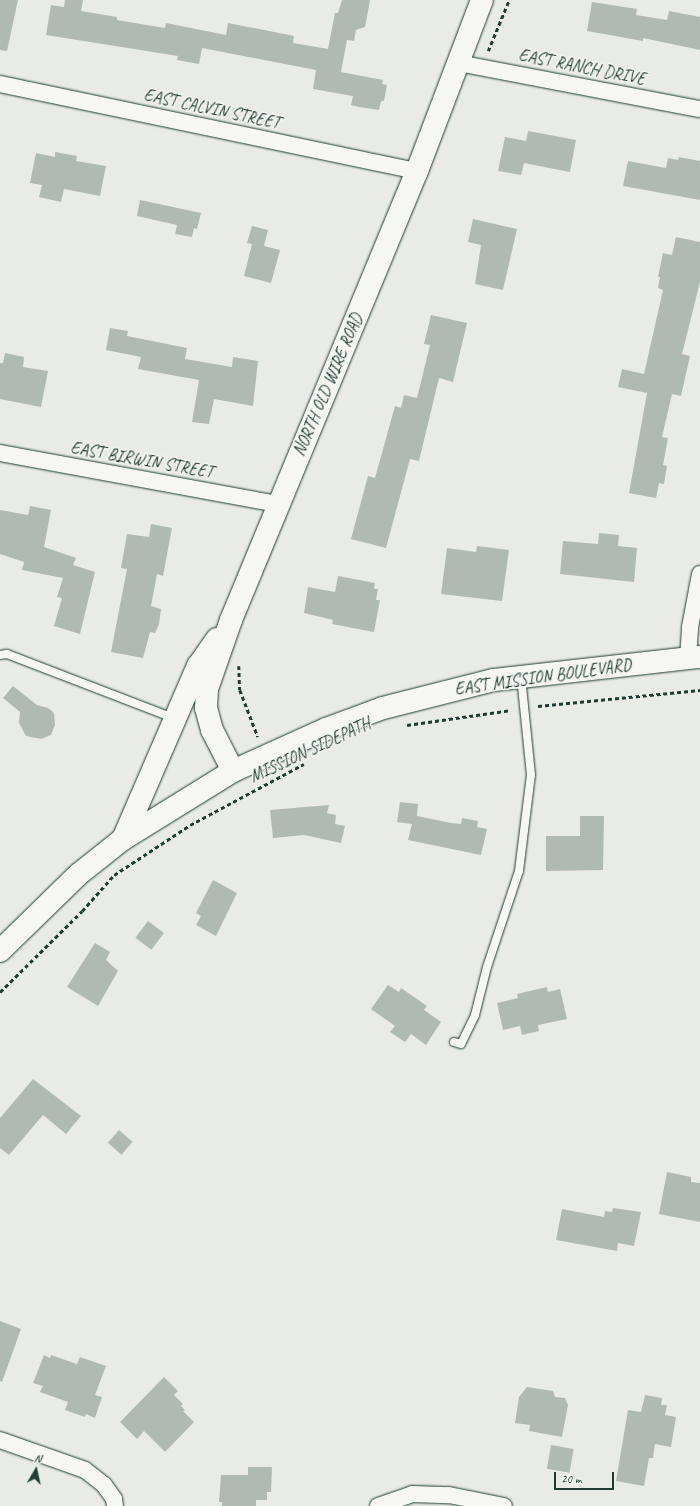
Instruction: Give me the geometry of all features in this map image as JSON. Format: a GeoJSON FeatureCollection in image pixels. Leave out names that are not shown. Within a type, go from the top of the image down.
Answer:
{"type":"FeatureCollection","features":[{"type":"Feature","properties":{"kind":"street","name":"NORTH OLD WIRE ROAD"},"geometry":{"type":"LineString","coordinates":[[233,771],[212,730],[206,708],[207,689],[231,620],[417,171],[482,0]]}},
{"type":"Feature","properties":{"kind":"street","name":"EAST RANCH DRIVE"},"geometry":{"type":"LineString","coordinates":[[458,63],[700,109]]}},
{"type":"Feature","properties":{"kind":"street","name":"EAST CALVIN STREET"},"geometry":{"type":"LineString","coordinates":[[0,84],[417,171]]}},
{"type":"Feature","properties":{"kind":"street","name":"EAST BIRWIN STREET"},"geometry":{"type":"LineString","coordinates":[[0,453],[278,504]]}},
{"type":"Feature","properties":{"kind":"street"},"geometry":{"type":"LineString","coordinates":[[694,658],[690,627],[700,574]]}},
{"type":"Feature","properties":{"kind":"street"},"geometry":{"type":"LineString","coordinates":[[123,839],[174,718],[198,666],[231,620]]}},
{"type":"Feature","properties":{"kind":"street","name":"EAST MISSION BOULEVARD"},"geometry":{"type":"LineString","coordinates":[[0,951],[79,874],[123,839],[233,771],[326,729],[383,708],[439,692],[521,676],[694,658]]}},
{"type":"Feature","properties":{"kind":"street"},"geometry":{"type":"LineString","coordinates":[[0,1440],[85,1470],[104,1485],[114,1499],[115,1506]]}},
{"type":"Feature","properties":{"kind":"street"},"geometry":{"type":"LineString","coordinates":[[378,1506],[412,1494],[449,1495],[504,1506]]}},
{"type":"Feature","properties":{"kind":"lane"},"geometry":{"type":"LineString","coordinates":[[0,655],[7,654],[174,718]]}},
{"type":"Feature","properties":{"kind":"lane"},"geometry":{"type":"LineString","coordinates":[[454,1042],[461,1044],[475,1015],[487,967],[519,871],[531,775],[521,676]]}},
{"type":"Feature","properties":{"kind":"path"},"geometry":{"type":"LineString","coordinates":[[481,68],[509,0]]}},
{"type":"Feature","properties":{"kind":"path"},"geometry":{"type":"LineString","coordinates":[[240,659],[240,690],[258,737]]}},
{"type":"Feature","properties":{"kind":"path"},"geometry":{"type":"LineString","coordinates":[[403,726],[524,708],[700,690]]}},
{"type":"Feature","properties":{"kind":"path","name":"MISSION SIDEPATH"},"geometry":{"type":"LineString","coordinates":[[0,992],[82,911],[114,874],[190,825],[311,761]]}},
{"type":"Feature","properties":{"kind":"building"},"geometry":{"type":"Polygon","coordinates":[[[0,0],[18,0],[7,51],[0,50],[0,0]]]}},
{"type":"Feature","properties":{"kind":"building"},"geometry":{"type":"Polygon","coordinates":[[[65,0],[83,0],[81,11],[117,17],[117,20],[165,28],[166,23],[226,35],[228,23],[294,36],[293,43],[328,49],[335,13],[338,13],[342,0],[370,0],[365,27],[356,30],[354,41],[347,40],[341,72],[383,80],[382,84],[387,85],[384,101],[381,101],[379,110],[359,107],[351,105],[353,96],[313,89],[316,70],[202,48],[199,64],[177,60],[178,56],[46,35],[51,5],[64,7],[65,0]]]}},
{"type":"Feature","properties":{"kind":"building"},"geometry":{"type":"Polygon","coordinates":[[[592,2],[637,9],[636,15],[667,20],[669,11],[700,17],[700,50],[643,38],[643,41],[587,31],[592,2]]]}},
{"type":"Feature","properties":{"kind":"building"},"geometry":{"type":"Polygon","coordinates":[[[528,131],[576,140],[570,172],[524,163],[521,175],[498,171],[505,137],[526,141],[528,131]]]}},
{"type":"Feature","properties":{"kind":"building"},"geometry":{"type":"Polygon","coordinates":[[[55,152],[77,156],[76,161],[106,166],[100,196],[64,189],[61,202],[39,197],[42,185],[30,183],[36,153],[55,157],[55,152]]]}},
{"type":"Feature","properties":{"kind":"building"},"geometry":{"type":"Polygon","coordinates":[[[679,157],[700,161],[700,200],[623,186],[628,161],[666,168],[668,158],[678,160],[679,157]]]}},
{"type":"Feature","properties":{"kind":"building"},"geometry":{"type":"Polygon","coordinates":[[[140,200],[201,213],[197,229],[194,228],[192,237],[175,234],[177,225],[137,216],[140,200]]]}},
{"type":"Feature","properties":{"kind":"building"},"geometry":{"type":"Polygon","coordinates":[[[473,219],[517,229],[503,290],[475,284],[481,245],[468,242],[473,219]]]}},
{"type":"Feature","properties":{"kind":"building"},"geometry":{"type":"Polygon","coordinates":[[[252,226],[268,230],[264,246],[280,250],[271,283],[244,276],[252,244],[247,243],[252,226]]]}},
{"type":"Feature","properties":{"kind":"building"},"geometry":{"type":"Polygon","coordinates":[[[676,237],[700,242],[700,282],[682,354],[690,356],[681,396],[672,394],[662,437],[668,438],[663,465],[667,466],[664,484],[659,483],[656,498],[629,493],[647,393],[618,387],[622,369],[644,374],[663,290],[658,288],[660,277],[658,277],[663,253],[672,255],[676,237]]]}},
{"type":"Feature","properties":{"kind":"building"},"geometry":{"type":"Polygon","coordinates":[[[431,315],[467,323],[453,382],[439,378],[419,461],[410,459],[386,548],[351,539],[368,476],[375,478],[395,406],[401,408],[404,395],[417,398],[430,345],[424,344],[431,315]]]}},
{"type":"Feature","properties":{"kind":"building"},"geometry":{"type":"Polygon","coordinates":[[[110,328],[128,331],[127,336],[187,348],[185,359],[232,367],[233,357],[258,361],[253,406],[214,399],[209,424],[192,422],[199,380],[138,369],[141,357],[106,350],[110,328]]]}},
{"type":"Feature","properties":{"kind":"building"},"geometry":{"type":"Polygon","coordinates":[[[5,353],[24,357],[23,367],[48,371],[41,407],[0,399],[0,363],[3,363],[5,353]]]}},
{"type":"Feature","properties":{"kind":"building"},"geometry":{"type":"Polygon","coordinates":[[[30,506],[51,510],[44,547],[76,558],[73,565],[95,572],[80,634],[54,626],[62,598],[57,597],[63,578],[22,570],[24,562],[0,554],[0,510],[28,515],[30,506]]]}},
{"type":"Feature","properties":{"kind":"building"},"geometry":{"type":"Polygon","coordinates":[[[151,524],[172,528],[163,576],[157,574],[151,606],[161,609],[159,624],[155,633],[150,632],[143,658],[111,652],[127,569],[121,568],[127,534],[149,537],[151,524]]]}},
{"type":"Feature","properties":{"kind":"building"},"geometry":{"type":"Polygon","coordinates":[[[599,533],[619,535],[618,546],[637,548],[634,582],[560,574],[563,541],[598,544],[599,533]]]}},
{"type":"Feature","properties":{"kind":"building"},"geometry":{"type":"Polygon","coordinates":[[[477,546],[509,550],[502,601],[441,594],[447,548],[476,552],[477,546]]]}},
{"type":"Feature","properties":{"kind":"building"},"geometry":{"type":"Polygon","coordinates":[[[338,576],[375,583],[374,589],[378,589],[376,600],[380,600],[374,632],[332,624],[333,620],[304,613],[308,587],[335,592],[338,576]]]}},
{"type":"Feature","properties":{"kind":"building"},"geometry":{"type":"Polygon","coordinates":[[[13,686],[37,705],[48,708],[54,713],[55,725],[51,735],[41,739],[26,736],[19,723],[20,712],[3,698],[13,686]]]}},
{"type":"Feature","properties":{"kind":"building"},"geometry":{"type":"Polygon","coordinates":[[[400,802],[418,804],[417,816],[461,824],[462,818],[478,821],[477,827],[487,829],[481,855],[408,840],[412,824],[397,822],[400,802]]]}},
{"type":"Feature","properties":{"kind":"building"},"geometry":{"type":"Polygon","coordinates":[[[329,805],[327,813],[336,815],[335,824],[345,826],[341,843],[304,835],[273,838],[270,810],[329,805]]]}},
{"type":"Feature","properties":{"kind":"building"},"geometry":{"type":"Polygon","coordinates":[[[580,816],[604,816],[603,870],[546,871],[546,836],[580,836],[580,816]]]}},
{"type":"Feature","properties":{"kind":"building"},"geometry":{"type":"Polygon","coordinates":[[[213,880],[237,893],[216,936],[196,925],[201,916],[196,913],[213,880]]]}},
{"type":"Feature","properties":{"kind":"building"},"geometry":{"type":"Polygon","coordinates":[[[148,921],[164,933],[151,950],[135,938],[148,921]]]}},
{"type":"Feature","properties":{"kind":"building"},"geometry":{"type":"Polygon","coordinates":[[[95,943],[110,952],[106,960],[118,971],[98,1006],[67,987],[95,943]]]}},
{"type":"Feature","properties":{"kind":"building"},"geometry":{"type":"Polygon","coordinates":[[[388,985],[399,992],[401,988],[427,1006],[424,1010],[441,1022],[426,1045],[411,1034],[405,1042],[390,1032],[395,1026],[371,1009],[388,985]]]}},
{"type":"Feature","properties":{"kind":"building"},"geometry":{"type":"Polygon","coordinates":[[[547,987],[548,992],[560,989],[567,1019],[538,1025],[539,1031],[522,1035],[520,1026],[503,1030],[497,1003],[518,998],[517,994],[547,987]]]}},
{"type":"Feature","properties":{"kind":"building"},"geometry":{"type":"Polygon","coordinates":[[[33,1079],[81,1116],[66,1134],[43,1115],[9,1155],[0,1148],[0,1118],[33,1079]]]}},
{"type":"Feature","properties":{"kind":"building"},"geometry":{"type":"Polygon","coordinates":[[[119,1130],[133,1142],[121,1155],[108,1143],[119,1130]]]}},
{"type":"Feature","properties":{"kind":"building"},"geometry":{"type":"Polygon","coordinates":[[[667,1172],[691,1177],[691,1182],[700,1183],[700,1222],[659,1214],[667,1172]]]}},
{"type":"Feature","properties":{"kind":"building"},"geometry":{"type":"Polygon","coordinates":[[[613,1208],[641,1212],[634,1246],[618,1243],[617,1251],[556,1240],[562,1209],[604,1217],[605,1211],[612,1212],[613,1208]]]}},
{"type":"Feature","properties":{"kind":"building"},"geometry":{"type":"Polygon","coordinates":[[[0,1321],[21,1329],[2,1382],[0,1381],[0,1321]]]}},
{"type":"Feature","properties":{"kind":"building"},"geometry":{"type":"Polygon","coordinates":[[[44,1355],[50,1358],[51,1355],[77,1364],[80,1357],[106,1366],[95,1395],[102,1397],[95,1418],[86,1414],[85,1417],[65,1410],[68,1402],[40,1392],[43,1386],[33,1383],[44,1355]]]}},
{"type":"Feature","properties":{"kind":"building"},"geometry":{"type":"Polygon","coordinates":[[[164,1377],[178,1391],[174,1395],[183,1404],[181,1406],[185,1410],[183,1411],[194,1422],[165,1452],[144,1431],[137,1439],[120,1422],[164,1377]]]}},
{"type":"Feature","properties":{"kind":"building"},"geometry":{"type":"Polygon","coordinates":[[[527,1387],[553,1391],[555,1397],[565,1398],[568,1405],[562,1437],[529,1431],[530,1425],[515,1423],[519,1397],[527,1387]]]}},
{"type":"Feature","properties":{"kind":"building"},"geometry":{"type":"Polygon","coordinates":[[[645,1395],[662,1398],[661,1405],[667,1405],[665,1415],[676,1417],[671,1447],[655,1444],[653,1458],[649,1458],[644,1486],[616,1481],[628,1410],[641,1412],[645,1395]]]}},
{"type":"Feature","properties":{"kind":"building"},"geometry":{"type":"Polygon","coordinates":[[[551,1445],[574,1449],[569,1473],[547,1469],[551,1445]]]}},
{"type":"Feature","properties":{"kind":"building"},"geometry":{"type":"Polygon","coordinates":[[[248,1467],[272,1467],[271,1492],[267,1492],[267,1500],[256,1500],[256,1506],[222,1506],[222,1502],[219,1502],[221,1475],[248,1475],[248,1467]]]}}]}
